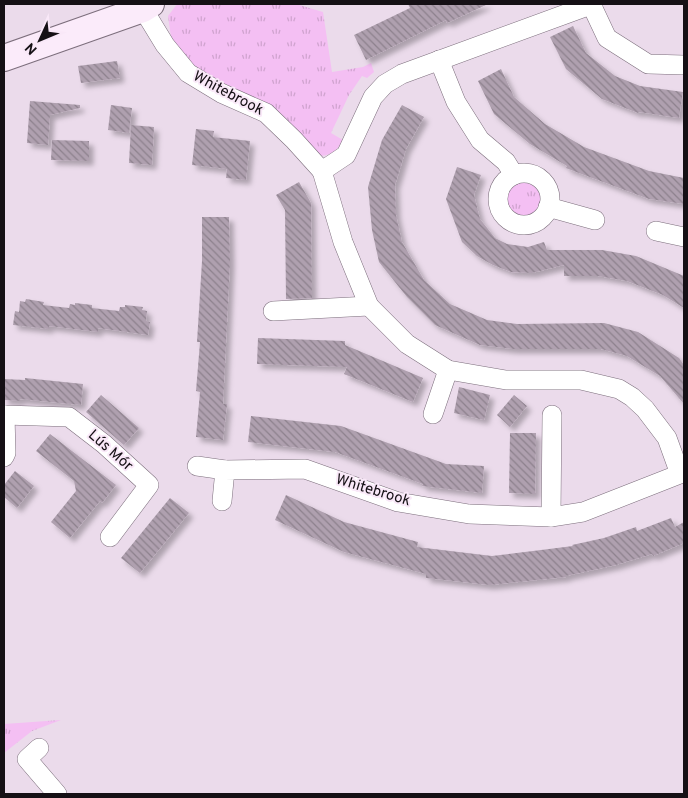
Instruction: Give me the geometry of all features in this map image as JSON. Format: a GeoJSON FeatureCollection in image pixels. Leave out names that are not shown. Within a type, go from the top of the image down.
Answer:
{"type":"FeatureCollection","features":[{"type":"Feature","properties":{"kind":"street"},"geometry":{"type":"LineString","coordinates":[[322,171],[346,155],[373,98],[385,84],[402,74],[592,4],[606,38],[648,64],[684,65]]}},
{"type":"Feature","properties":{"kind":"street"},"geometry":{"type":"LineString","coordinates":[[4,58],[147,6]]}},
{"type":"Feature","properties":{"kind":"street","name":"Whitebrook"},"geometry":{"type":"LineString","coordinates":[[147,6],[164,45],[188,73],[221,93],[266,113],[322,171],[344,242],[369,306],[408,344],[448,370],[506,380],[581,380],[619,389],[632,397],[645,409],[667,438],[682,473],[583,512],[551,517],[469,514],[398,502],[305,469],[225,470],[197,466]]}},
{"type":"Feature","properties":{"kind":"street"},"geometry":{"type":"LineString","coordinates":[[439,60],[456,102],[480,140],[506,162],[514,175]]}},
{"type":"Feature","properties":{"kind":"street"},"geometry":{"type":"LineString","coordinates":[[522,173],[531,174],[538,177],[548,191],[550,199],[548,207],[544,215],[538,220],[530,224],[521,225],[506,218],[501,211],[498,194],[501,186],[507,179],[522,173]]}},
{"type":"Feature","properties":{"kind":"street"},"geometry":{"type":"LineString","coordinates":[[548,207],[596,220]]}},
{"type":"Feature","properties":{"kind":"street"},"geometry":{"type":"LineString","coordinates":[[656,231],[684,237]]}},
{"type":"Feature","properties":{"kind":"street"},"geometry":{"type":"LineString","coordinates":[[273,311],[369,306]]}},
{"type":"Feature","properties":{"kind":"street"},"geometry":{"type":"LineString","coordinates":[[433,414],[448,370]]}},
{"type":"Feature","properties":{"kind":"street"},"geometry":{"type":"LineString","coordinates":[[551,517],[552,414]]}},
{"type":"Feature","properties":{"kind":"street","name":"Lús Mór"},"geometry":{"type":"LineString","coordinates":[[4,457],[6,453],[4,415],[69,417],[104,444],[149,485],[110,537]]}},
{"type":"Feature","properties":{"kind":"street"},"geometry":{"type":"LineString","coordinates":[[222,501],[225,470]]}},
{"type":"Feature","properties":{"kind":"street"},"geometry":{"type":"LineString","coordinates":[[38,748],[27,759],[57,794]]}},
{"type":"Feature","properties":{"kind":"green space"},"geometry":{"type":"Polygon","coordinates":[[[177,4],[296,4],[323,12],[332,72],[363,67],[371,63],[374,72],[367,78],[362,76],[349,95],[331,133],[343,140],[338,148],[329,154],[317,156],[251,96],[189,65],[171,37],[168,16],[177,4]]]}},
{"type":"Feature","properties":{"kind":"green space"},"geometry":{"type":"Polygon","coordinates":[[[524,183],[531,184],[536,188],[540,193],[540,207],[536,212],[531,216],[524,217],[517,216],[512,212],[508,207],[507,200],[508,193],[512,188],[517,184],[524,183]]]}},
{"type":"Feature","properties":{"kind":"green space"},"geometry":{"type":"Polygon","coordinates":[[[61,720],[32,731],[4,753],[4,724],[61,720]]]}},
{"type":"Feature","properties":{"kind":"building"},"geometry":{"type":"Polygon","coordinates":[[[408,4],[488,4],[447,23],[446,20],[366,60],[354,35],[410,8],[408,4]]]}},
{"type":"Feature","properties":{"kind":"building"},"geometry":{"type":"Polygon","coordinates":[[[573,26],[586,53],[615,76],[640,86],[683,92],[679,118],[638,113],[602,99],[566,69],[550,37],[573,26]]]}},
{"type":"Feature","properties":{"kind":"building"},"geometry":{"type":"Polygon","coordinates":[[[117,61],[120,78],[81,83],[78,66],[117,61]]]}},
{"type":"Feature","properties":{"kind":"building"},"geometry":{"type":"Polygon","coordinates":[[[501,69],[514,97],[545,124],[584,147],[649,171],[684,178],[684,204],[649,199],[566,168],[567,166],[530,144],[494,114],[478,81],[501,69]]]}},
{"type":"Feature","properties":{"kind":"building"},"geometry":{"type":"Polygon","coordinates":[[[30,101],[80,105],[80,108],[50,115],[48,145],[27,143],[30,101]]]}},
{"type":"Feature","properties":{"kind":"building"},"geometry":{"type":"Polygon","coordinates":[[[111,105],[132,108],[129,133],[108,130],[111,105]]]}},
{"type":"Feature","properties":{"kind":"building"},"geometry":{"type":"Polygon","coordinates":[[[402,105],[424,117],[406,149],[395,185],[396,215],[402,242],[424,280],[450,304],[487,320],[517,324],[604,323],[638,332],[679,358],[684,365],[684,404],[660,376],[627,356],[601,349],[513,349],[480,345],[435,325],[407,297],[379,262],[372,230],[368,187],[382,140],[402,105]]]}},
{"type":"Feature","properties":{"kind":"building"},"geometry":{"type":"Polygon","coordinates":[[[131,125],[154,127],[152,165],[129,163],[131,125]]]}},
{"type":"Feature","properties":{"kind":"building"},"geometry":{"type":"Polygon","coordinates":[[[196,129],[214,131],[213,137],[250,141],[246,180],[226,178],[227,169],[192,165],[196,129]]]}},
{"type":"Feature","properties":{"kind":"building"},"geometry":{"type":"Polygon","coordinates":[[[52,140],[89,141],[89,161],[51,160],[52,140]]]}},
{"type":"Feature","properties":{"kind":"building"},"geometry":{"type":"Polygon","coordinates":[[[457,167],[481,175],[474,195],[480,219],[495,238],[507,244],[528,247],[544,242],[547,250],[602,250],[636,256],[684,276],[684,308],[663,295],[627,281],[598,276],[564,276],[564,265],[532,273],[511,272],[477,256],[462,242],[446,199],[457,167]]]}},
{"type":"Feature","properties":{"kind":"building"},"geometry":{"type":"Polygon","coordinates":[[[299,182],[311,203],[312,298],[286,299],[285,210],[276,195],[299,182]]]}},
{"type":"Feature","properties":{"kind":"building"},"geometry":{"type":"Polygon","coordinates":[[[202,217],[229,217],[230,262],[223,404],[227,404],[223,440],[196,437],[200,392],[196,391],[200,342],[197,342],[202,261],[202,217]]]}},
{"type":"Feature","properties":{"kind":"building"},"geometry":{"type":"Polygon","coordinates":[[[26,299],[44,302],[43,305],[69,308],[70,304],[75,305],[75,303],[92,305],[92,308],[119,311],[120,307],[125,307],[125,305],[143,307],[142,310],[147,311],[146,321],[150,322],[148,335],[98,328],[98,332],[49,326],[49,329],[13,325],[15,311],[19,312],[20,301],[25,302],[26,299]]]}},
{"type":"Feature","properties":{"kind":"building"},"geometry":{"type":"Polygon","coordinates":[[[258,338],[345,341],[345,345],[423,378],[413,402],[344,374],[347,367],[257,364],[258,338]]]}},
{"type":"Feature","properties":{"kind":"building"},"geometry":{"type":"Polygon","coordinates":[[[25,378],[83,384],[81,405],[20,399],[20,401],[4,400],[4,379],[25,380],[25,378]]]}},
{"type":"Feature","properties":{"kind":"building"},"geometry":{"type":"Polygon","coordinates":[[[459,387],[490,395],[484,420],[454,413],[459,387]]]}},
{"type":"Feature","properties":{"kind":"building"},"geometry":{"type":"Polygon","coordinates":[[[101,395],[139,428],[124,445],[86,412],[101,395]]]}},
{"type":"Feature","properties":{"kind":"building"},"geometry":{"type":"Polygon","coordinates":[[[514,395],[527,406],[510,427],[497,415],[514,395]]]}},
{"type":"Feature","properties":{"kind":"building"},"geometry":{"type":"Polygon","coordinates":[[[251,416],[341,426],[446,464],[484,466],[482,493],[422,486],[423,484],[335,452],[248,442],[251,416]]]}},
{"type":"Feature","properties":{"kind":"building"},"geometry":{"type":"Polygon","coordinates":[[[510,433],[536,433],[535,494],[509,493],[510,433]]]}},
{"type":"Feature","properties":{"kind":"building"},"geometry":{"type":"Polygon","coordinates":[[[50,434],[116,485],[102,503],[100,501],[70,538],[51,522],[76,491],[74,481],[36,451],[50,434]]]}},
{"type":"Feature","properties":{"kind":"building"},"geometry":{"type":"Polygon","coordinates":[[[15,471],[34,486],[17,508],[4,497],[4,485],[15,471]]]}},
{"type":"Feature","properties":{"kind":"building"},"geometry":{"type":"Polygon","coordinates":[[[286,495],[344,522],[418,542],[417,547],[492,556],[573,546],[636,527],[637,531],[671,518],[675,527],[684,522],[684,543],[653,556],[652,554],[566,577],[490,585],[426,578],[426,574],[344,552],[275,520],[286,495]]]}},
{"type":"Feature","properties":{"kind":"building"},"geometry":{"type":"Polygon","coordinates":[[[170,498],[189,513],[140,573],[121,558],[170,498]]]}}]}
